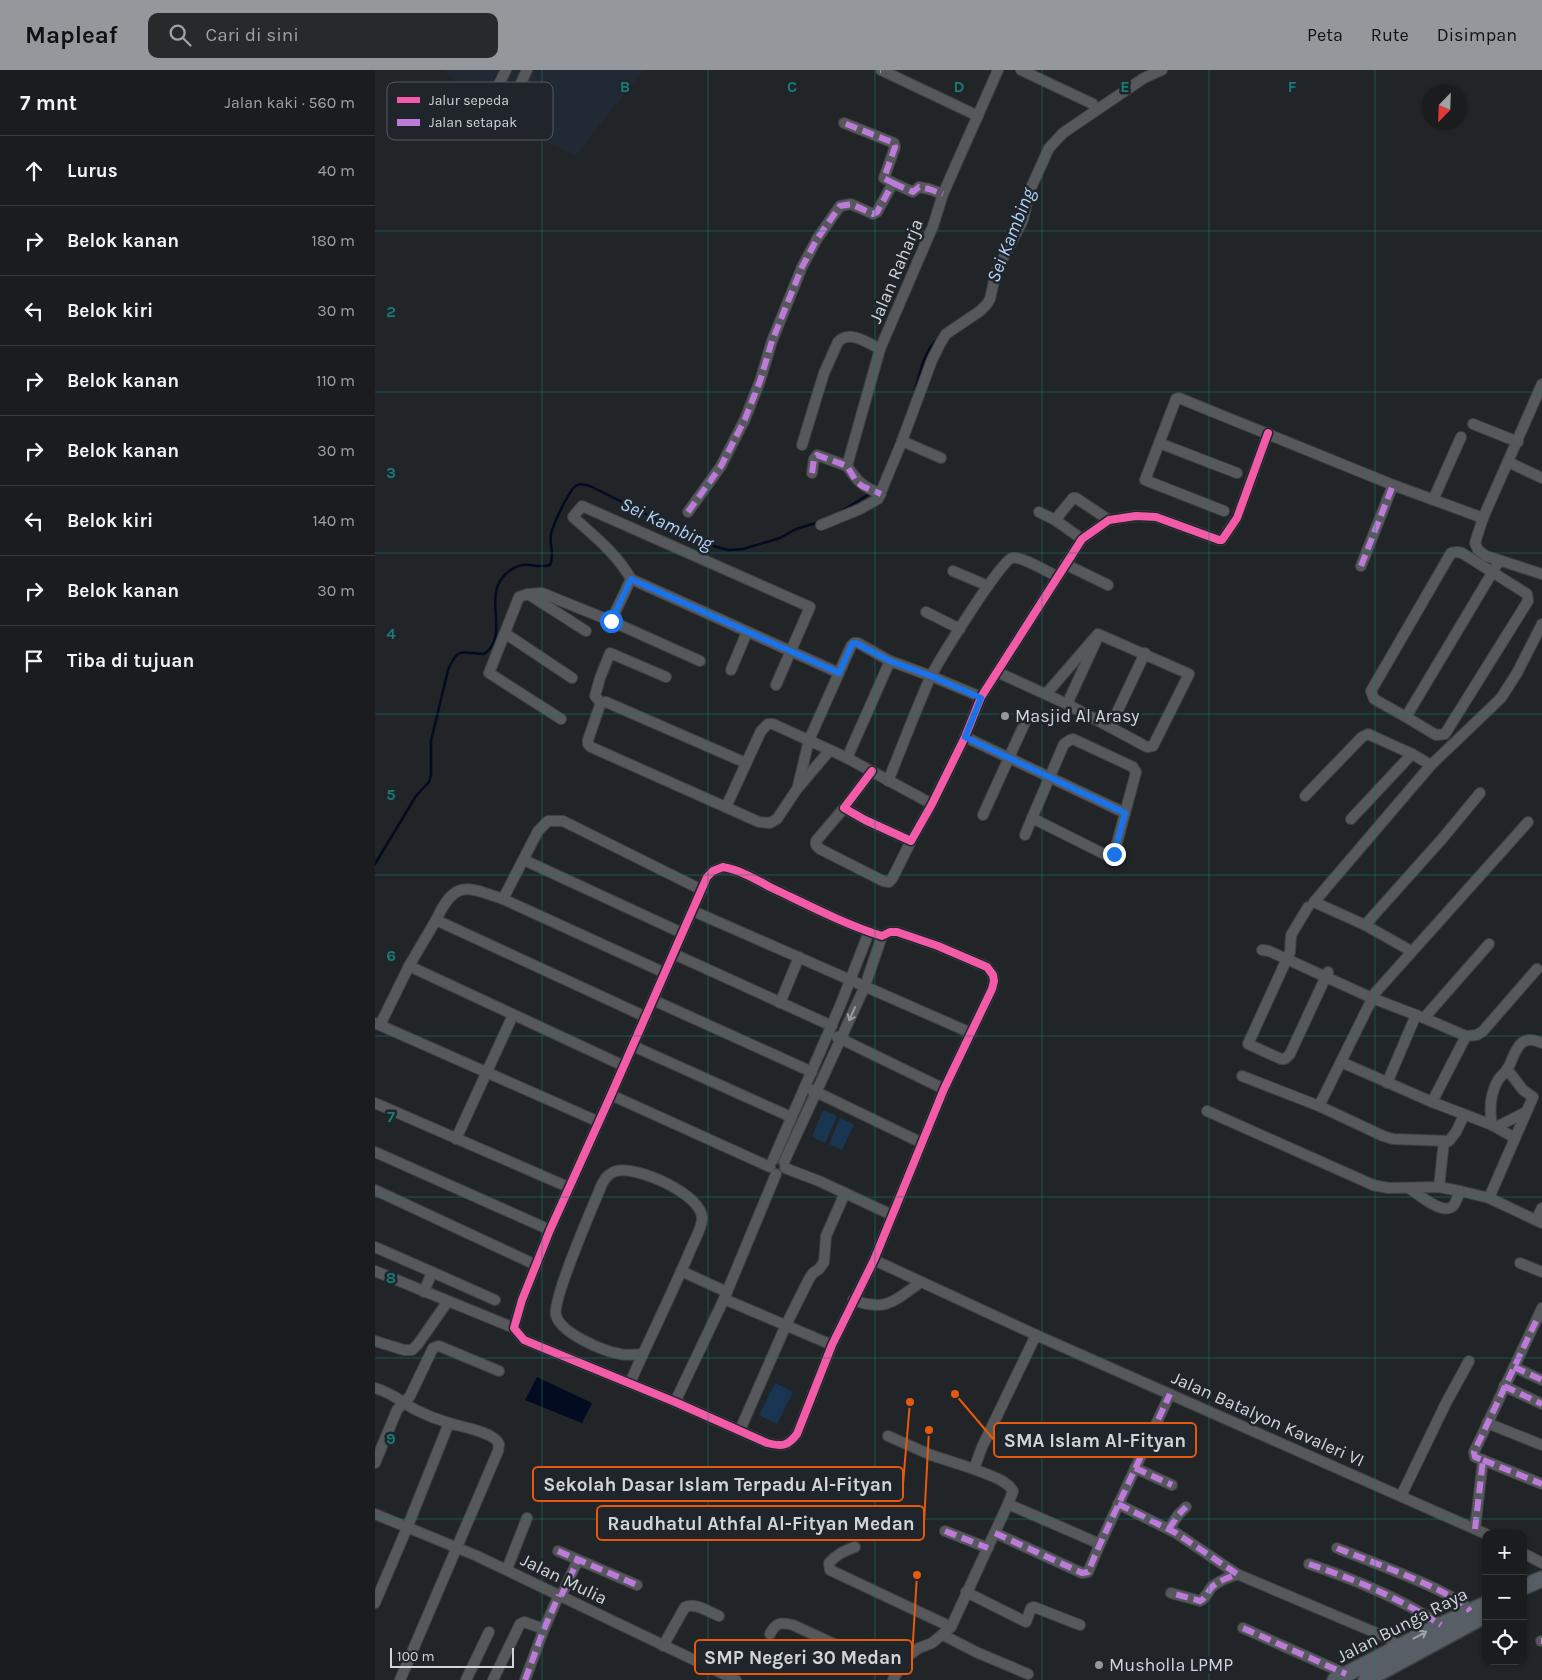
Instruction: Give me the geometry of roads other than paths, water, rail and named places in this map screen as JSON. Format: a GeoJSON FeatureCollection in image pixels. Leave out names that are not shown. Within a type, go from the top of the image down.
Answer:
{"type":"FeatureCollection","features":[{"type":"Feature","properties":{"kind":"main road"},"geometry":{"type":"LineString","coordinates":[[1527,1586],[1542,1579]]}},
{"type":"Feature","properties":{"kind":"main road"},"geometry":{"type":"LineString","coordinates":[[1527,1596],[1542,1590]]}},
{"type":"Feature","properties":{"kind":"main road","name":"Jalan Bunga Raya"},"geometry":{"type":"LineString","coordinates":[[1341,1677],[1482,1606]]}},
{"type":"Feature","properties":{"kind":"main road","name":"Jalan Bunga Raya"},"geometry":{"type":"LineString","coordinates":[[1366,1680],[1482,1617]]}},
{"type":"Feature","properties":{"kind":"street"},"geometry":{"type":"LineString","coordinates":[[500,82],[506,70]]}},
{"type":"Feature","properties":{"kind":"street"},"geometry":{"type":"LineString","coordinates":[[522,82],[527,70]]}},
{"type":"Feature","properties":{"kind":"street"},"geometry":{"type":"LineString","coordinates":[[881,70],[979,116]]}},
{"type":"Feature","properties":{"kind":"street","name":"Jalan Raharja"},"geometry":{"type":"LineString","coordinates":[[847,466],[880,349],[933,226],[943,194],[998,70]]}},
{"type":"Feature","properties":{"kind":"street"},"geometry":{"type":"LineString","coordinates":[[1021,70],[1093,104]]}},
{"type":"Feature","properties":{"kind":"street"},"geometry":{"type":"LineString","coordinates":[[821,525],[860,510],[877,500],[940,344],[947,334],[980,311],[990,299],[996,272],[1023,220],[1030,190],[1049,148],[1063,133],[1144,78],[1162,70]]}},
{"type":"Feature","properties":{"kind":"street"},"geometry":{"type":"LineString","coordinates":[[844,123],[894,143],[895,147],[884,179],[913,192],[919,187],[943,194]]}},
{"type":"Feature","properties":{"kind":"street"},"geometry":{"type":"LineString","coordinates":[[688,512],[721,466],[745,419],[785,307],[802,267],[817,239],[840,206],[851,204],[873,214],[877,212],[893,183]]}},
{"type":"Feature","properties":{"kind":"street"},"geometry":{"type":"LineString","coordinates":[[802,445],[824,373],[841,338],[848,336],[880,349]]}},
{"type":"Feature","properties":{"kind":"street"},"geometry":{"type":"LineString","coordinates":[[1542,384],[1483,518],[1476,546],[1481,554],[1542,574]]}},
{"type":"Feature","properties":{"kind":"street"},"geometry":{"type":"LineString","coordinates":[[1224,511],[1145,481],[1145,476],[1175,400],[1178,398],[1393,485],[1483,518]]}},
{"type":"Feature","properties":{"kind":"street"},"geometry":{"type":"LineString","coordinates":[[1473,424],[1517,442]]}},
{"type":"Feature","properties":{"kind":"street"},"geometry":{"type":"LineString","coordinates":[[872,770],[817,842],[817,845],[820,849],[883,881],[889,882],[932,804],[965,737],[981,698],[1082,539],[1109,520],[1137,516],[1156,517],[1222,540],[1237,518],[1268,434]]}},
{"type":"Feature","properties":{"kind":"street"},"geometry":{"type":"LineString","coordinates":[[1433,500],[1461,437]]}},
{"type":"Feature","properties":{"kind":"street"},"geometry":{"type":"LineString","coordinates":[[902,441],[941,458]]}},
{"type":"Feature","properties":{"kind":"street"},"geometry":{"type":"LineString","coordinates":[[1159,443],[1237,473]]}},
{"type":"Feature","properties":{"kind":"street"},"geometry":{"type":"LineString","coordinates":[[812,473],[814,458],[817,455],[847,466],[862,486],[879,494]]}},
{"type":"Feature","properties":{"kind":"street"},"geometry":{"type":"LineString","coordinates":[[1508,462],[1542,478]]}},
{"type":"Feature","properties":{"kind":"street"},"geometry":{"type":"LineString","coordinates":[[1361,566],[1393,485]]}},
{"type":"Feature","properties":{"kind":"street"},"geometry":{"type":"LineString","coordinates":[[1055,520],[1073,498],[1076,498],[1109,520]]}},
{"type":"Feature","properties":{"kind":"street"},"geometry":{"type":"LineString","coordinates":[[776,685],[791,651],[810,607],[582,506],[573,517],[603,544],[626,569],[631,579],[747,632],[791,651],[839,673]]}},
{"type":"Feature","properties":{"kind":"street"},"geometry":{"type":"LineString","coordinates":[[1039,512],[1055,520],[1082,539]]}},
{"type":"Feature","properties":{"kind":"street"},"geometry":{"type":"LineString","coordinates":[[1451,553],[1462,553],[1527,594],[1528,601],[1445,734],[1436,735],[1407,717],[1375,699],[1371,691],[1451,553]]}},
{"type":"Feature","properties":{"kind":"street"},"geometry":{"type":"LineString","coordinates":[[888,781],[931,676],[988,586],[1007,560],[1013,558],[1020,559],[1057,576]]}},
{"type":"Feature","properties":{"kind":"street"},"geometry":{"type":"LineString","coordinates":[[1407,717],[1499,561]]}},
{"type":"Feature","properties":{"kind":"street"},"geometry":{"type":"LineString","coordinates":[[1065,564],[1108,585]]}},
{"type":"Feature","properties":{"kind":"street"},"geometry":{"type":"LineString","coordinates":[[953,571],[988,586]]}},
{"type":"Feature","properties":{"kind":"street"},"geometry":{"type":"LineString","coordinates":[[611,621],[631,579]]}},
{"type":"Feature","properties":{"kind":"street"},"geometry":{"type":"LineString","coordinates":[[561,719],[489,674],[519,597],[542,593],[611,621],[700,661]]}},
{"type":"Feature","properties":{"kind":"street"},"geometry":{"type":"LineString","coordinates":[[528,594],[586,631]]}},
{"type":"Feature","properties":{"kind":"street"},"geometry":{"type":"LineString","coordinates":[[926,612],[960,630]]}},
{"type":"Feature","properties":{"kind":"street"},"geometry":{"type":"LineString","coordinates":[[1411,951],[1365,925],[1314,902],[1431,765],[1501,698],[1542,624]]}},
{"type":"Feature","properties":{"kind":"street"},"geometry":{"type":"LineString","coordinates":[[731,670],[747,632]]}},
{"type":"Feature","properties":{"kind":"street"},"geometry":{"type":"LineString","coordinates":[[506,634],[572,678]]}},
{"type":"Feature","properties":{"kind":"street"},"geometry":{"type":"LineString","coordinates":[[997,672],[1067,704],[1147,747],[1153,746],[1189,677],[1188,673],[1145,653],[1096,634],[1046,694]]}},
{"type":"Feature","properties":{"kind":"street"},"geometry":{"type":"LineString","coordinates":[[1067,704],[1100,634]]}},
{"type":"Feature","properties":{"kind":"street"},"geometry":{"type":"LineString","coordinates":[[797,789],[809,740],[854,643],[858,643],[890,661],[931,676],[981,698]]}},
{"type":"Feature","properties":{"kind":"street"},"geometry":{"type":"LineString","coordinates":[[666,677],[610,653],[595,696],[601,703],[611,704],[746,763]]}},
{"type":"Feature","properties":{"kind":"street"},"geometry":{"type":"LineString","coordinates":[[1110,727],[1145,653]]}},
{"type":"Feature","properties":{"kind":"street"},"geometry":{"type":"LineString","coordinates":[[847,758],[890,661]]}},
{"type":"Feature","properties":{"kind":"street"},"geometry":{"type":"LineString","coordinates":[[601,703],[588,738],[589,746],[759,822],[770,822],[777,819],[797,789],[830,750]]}},
{"type":"Feature","properties":{"kind":"street"},"geometry":{"type":"LineString","coordinates":[[983,815],[1027,718]]}},
{"type":"Feature","properties":{"kind":"street"},"geometry":{"type":"LineString","coordinates":[[726,808],[763,728],[769,724],[809,740],[872,770],[888,781],[932,804]]}},
{"type":"Feature","properties":{"kind":"street"},"geometry":{"type":"LineString","coordinates":[[1305,796],[1364,735],[1368,734],[1431,765]]}},
{"type":"Feature","properties":{"kind":"street"},"geometry":{"type":"LineString","coordinates":[[965,737],[1051,776],[1125,813]]}},
{"type":"Feature","properties":{"kind":"street"},"geometry":{"type":"LineString","coordinates":[[1025,835],[1032,818],[1065,744],[1073,740],[1133,767],[1136,772],[1114,854],[1106,855],[1032,818]]}},
{"type":"Feature","properties":{"kind":"street"},"geometry":{"type":"LineString","coordinates":[[1351,819],[1412,754]]}},
{"type":"Feature","properties":{"kind":"street"},"geometry":{"type":"LineString","coordinates":[[1365,925],[1481,793]]}},
{"type":"Feature","properties":{"kind":"street"},"geometry":{"type":"LineString","coordinates":[[844,808],[911,841]]}},
{"type":"Feature","properties":{"kind":"street"},"geometry":{"type":"LineString","coordinates":[[503,899],[534,838],[543,825],[548,821],[554,820],[563,821],[702,890]]}},
{"type":"Feature","properties":{"kind":"street"},"geometry":{"type":"LineString","coordinates":[[1319,1106],[1373,996],[1411,951],[1528,822]]}},
{"type":"Feature","properties":{"kind":"street"},"geometry":{"type":"LineString","coordinates":[[524,860],[683,934]]}},
{"type":"Feature","properties":{"kind":"street"},"geometry":{"type":"LineString","coordinates":[[375,1271],[514,1328],[524,1340],[775,1445],[788,1444],[797,1434],[832,1345],[874,1260],[944,1089],[992,989],[993,975],[987,967],[916,937],[890,932],[882,936],[869,932],[742,873],[723,867],[713,871],[707,877],[646,1017],[549,1230],[522,1300],[514,1328]]}},
{"type":"Feature","properties":{"kind":"street"},"geometry":{"type":"LineString","coordinates":[[599,1122],[377,1024],[447,900],[457,891],[473,889],[503,899],[665,973]]}},
{"type":"Feature","properties":{"kind":"street"},"geometry":{"type":"LineString","coordinates":[[1309,907],[1291,935],[1289,956],[1248,1043],[1281,1059],[1285,1059],[1328,974]]}},
{"type":"Feature","properties":{"kind":"street"},"geometry":{"type":"LineString","coordinates":[[693,911],[971,1033]]}},
{"type":"Feature","properties":{"kind":"street"},"geometry":{"type":"LineString","coordinates":[[436,920],[646,1017]]}},
{"type":"Feature","properties":{"kind":"street"},"geometry":{"type":"LineString","coordinates":[[778,1166],[791,1117],[851,980],[869,932]]}},
{"type":"Feature","properties":{"kind":"street"},"geometry":{"type":"LineString","coordinates":[[675,1402],[726,1296],[778,1166],[817,1092],[865,986],[882,936]]}},
{"type":"Feature","properties":{"kind":"street"},"geometry":{"type":"LineString","coordinates":[[1387,1083],[1420,1017],[1489,944]]}},
{"type":"Feature","properties":{"kind":"street"},"geometry":{"type":"LineString","coordinates":[[1262,950],[1289,956],[1373,996],[1466,1036],[1477,1035],[1483,1030],[1537,969]]}},
{"type":"Feature","properties":{"kind":"street"},"geometry":{"type":"LineString","coordinates":[[674,954],[780,1003],[830,1029],[841,1038],[944,1089]]}},
{"type":"Feature","properties":{"kind":"street"},"geometry":{"type":"LineString","coordinates":[[780,1003],[799,957]]}},
{"type":"Feature","properties":{"kind":"street"},"geometry":{"type":"LineString","coordinates":[[409,966],[624,1066]]}},
{"type":"Feature","properties":{"kind":"street"},"geometry":{"type":"LineString","coordinates":[[653,1000],[812,1072]]}},
{"type":"Feature","properties":{"kind":"street"},"geometry":{"type":"LineString","coordinates":[[456,1139],[513,1015]]}},
{"type":"Feature","properties":{"kind":"street"},"geometry":{"type":"LineString","coordinates":[[1432,1102],[1466,1036]]}},
{"type":"Feature","properties":{"kind":"street"},"geometry":{"type":"LineString","coordinates":[[1494,1126],[1489,1112],[1497,1082],[1507,1070],[1514,1053],[1521,1044],[1533,1040],[1542,1043]]}},
{"type":"Feature","properties":{"kind":"street"},"geometry":{"type":"LineString","coordinates":[[633,1046],[791,1117]]}},
{"type":"Feature","properties":{"kind":"street"},"geometry":{"type":"LineString","coordinates":[[1341,1062],[1432,1102],[1494,1126],[1515,1138]]}},
{"type":"Feature","properties":{"kind":"street"},"geometry":{"type":"LineString","coordinates":[[1489,1198],[1526,1112],[1537,1099],[1523,1090],[1507,1070]]}},
{"type":"Feature","properties":{"kind":"street"},"geometry":{"type":"LineString","coordinates":[[1242,1076],[1319,1106],[1388,1138],[1449,1141],[1453,1138],[1464,1115]]}},
{"type":"Feature","properties":{"kind":"street"},"geometry":{"type":"LineString","coordinates":[[805,1087],[922,1143]]}},
{"type":"Feature","properties":{"kind":"street"},"geometry":{"type":"LineString","coordinates":[[611,1095],[778,1166],[845,1192],[892,1215]]}},
{"type":"Feature","properties":{"kind":"street"},"geometry":{"type":"LineString","coordinates":[[375,1103],[568,1188]]}},
{"type":"Feature","properties":{"kind":"street"},"geometry":{"type":"LineString","coordinates":[[1207,1111],[1373,1185],[1389,1188],[1439,1187],[1460,1191],[1489,1198],[1539,1222],[1542,1208]]}},
{"type":"Feature","properties":{"kind":"street"},"geometry":{"type":"LineString","coordinates":[[1494,1126],[1526,1112]]}},
{"type":"Feature","properties":{"kind":"street"},"geometry":{"type":"LineString","coordinates":[[1439,1187],[1444,1141]]}},
{"type":"Feature","properties":{"kind":"street"},"geometry":{"type":"LineString","coordinates":[[375,1152],[549,1230]]}},
{"type":"Feature","properties":{"kind":"street"},"geometry":{"type":"LineString","coordinates":[[630,1384],[702,1220],[701,1210],[696,1203],[681,1191],[649,1177],[623,1170],[610,1174],[602,1184],[562,1285],[555,1313],[559,1322],[565,1328],[586,1341],[621,1355],[643,1354]]}},
{"type":"Feature","properties":{"kind":"street"},"geometry":{"type":"LineString","coordinates":[[1409,1188],[1428,1202],[1444,1209],[1454,1206],[1460,1191]]}},
{"type":"Feature","properties":{"kind":"street"},"geometry":{"type":"LineString","coordinates":[[375,1190],[536,1264]]}},
{"type":"Feature","properties":{"kind":"street"},"geometry":{"type":"LineString","coordinates":[[740,1430],[786,1325],[813,1273],[824,1262],[826,1236],[845,1192]]}},
{"type":"Feature","properties":{"kind":"street"},"geometry":{"type":"LineString","coordinates":[[375,1246],[495,1300]]}},
{"type":"Feature","properties":{"kind":"street","name":"Jalan Batalyon Kavaleri VI"},"geometry":{"type":"LineString","coordinates":[[874,1260],[1312,1458],[1482,1532]]}},
{"type":"Feature","properties":{"kind":"street"},"geometry":{"type":"LineString","coordinates":[[1520,1263],[1542,1272]]}},
{"type":"Feature","properties":{"kind":"street"},"geometry":{"type":"LineString","coordinates":[[681,1271],[726,1296],[832,1345]]}},
{"type":"Feature","properties":{"kind":"street"},"geometry":{"type":"LineString","coordinates":[[424,1292],[432,1272]]}},
{"type":"Feature","properties":{"kind":"street"},"geometry":{"type":"LineString","coordinates":[[853,1300],[868,1305],[883,1306],[897,1299],[921,1282]]}},
{"type":"Feature","properties":{"kind":"street"},"geometry":{"type":"LineString","coordinates":[[375,1341],[404,1350],[412,1350],[448,1301]]}},
{"type":"Feature","properties":{"kind":"street"},"geometry":{"type":"LineString","coordinates":[[1542,1308],[1539,1320],[1513,1367],[1473,1455],[1542,1484]]}},
{"type":"Feature","properties":{"kind":"street"},"geometry":{"type":"LineString","coordinates":[[973,1468],[1036,1334]]}},
{"type":"Feature","properties":{"kind":"street"},"geometry":{"type":"LineString","coordinates":[[375,1463],[397,1410],[414,1388],[431,1351],[435,1347],[439,1346],[499,1371]]}},
{"type":"Feature","properties":{"kind":"street"},"geometry":{"type":"LineString","coordinates":[[1401,1496],[1446,1403],[1469,1361]]}},
{"type":"Feature","properties":{"kind":"street"},"geometry":{"type":"LineString","coordinates":[[1513,1367],[1542,1380]]}},
{"type":"Feature","properties":{"kind":"street"},"geometry":{"type":"LineString","coordinates":[[1504,1386],[1542,1404]]}},
{"type":"Feature","properties":{"kind":"street"},"geometry":{"type":"LineString","coordinates":[[375,1388],[396,1396],[418,1410],[494,1438],[499,1444],[457,1548],[400,1680]]}},
{"type":"Feature","properties":{"kind":"street"},"geometry":{"type":"LineString","coordinates":[[995,1533],[1082,1573],[1086,1573],[1091,1569],[1118,1504],[1170,1394]]}},
{"type":"Feature","properties":{"kind":"street"},"geometry":{"type":"LineString","coordinates":[[375,1603],[449,1423]]}},
{"type":"Feature","properties":{"kind":"street"},"geometry":{"type":"LineString","coordinates":[[1487,1423],[1542,1445]]}},
{"type":"Feature","properties":{"kind":"street"},"geometry":{"type":"LineString","coordinates":[[770,1634],[775,1625],[779,1623],[793,1625],[895,1676],[905,1658],[943,1635],[951,1627],[1013,1491],[1005,1482],[973,1468],[931,1455],[888,1436]]}},
{"type":"Feature","properties":{"kind":"street"},"geometry":{"type":"LineString","coordinates":[[1475,1528],[1483,1460]]}},
{"type":"Feature","properties":{"kind":"street"},"geometry":{"type":"LineString","coordinates":[[1135,1468],[1172,1485]]}},
{"type":"Feature","properties":{"kind":"street"},"geometry":{"type":"LineString","coordinates":[[1008,1504],[1100,1544]]}},
{"type":"Feature","properties":{"kind":"street"},"geometry":{"type":"LineString","coordinates":[[1118,1504],[1169,1530],[1237,1574],[1388,1638],[1399,1647]]}},
{"type":"Feature","properties":{"kind":"street"},"geometry":{"type":"LineString","coordinates":[[1169,1530],[1177,1516],[1186,1507]]}},
{"type":"Feature","properties":{"kind":"street","name":"Jalan Mulia"},"geometry":{"type":"LineString","coordinates":[[375,1514],[507,1570],[736,1680]]}},
{"type":"Feature","properties":{"kind":"street"},"geometry":{"type":"LineString","coordinates":[[507,1570],[527,1518]]}},
{"type":"Feature","properties":{"kind":"street"},"geometry":{"type":"LineString","coordinates":[[945,1531],[987,1548]]}},
{"type":"Feature","properties":{"kind":"street"},"geometry":{"type":"LineString","coordinates":[[855,1547],[834,1557],[829,1563],[830,1570],[951,1627]]}},
{"type":"Feature","properties":{"kind":"street"},"geometry":{"type":"LineString","coordinates":[[1337,1548],[1447,1595],[1467,1606],[1470,1611]]}},
{"type":"Feature","properties":{"kind":"street"},"geometry":{"type":"LineString","coordinates":[[558,1552],[637,1585]]}},
{"type":"Feature","properties":{"kind":"street"},"geometry":{"type":"LineString","coordinates":[[1527,1556],[1542,1563]]}},
{"type":"Feature","properties":{"kind":"street"},"geometry":{"type":"LineString","coordinates":[[525,1680],[543,1629],[579,1560]]}},
{"type":"Feature","properties":{"kind":"street"},"geometry":{"type":"LineString","coordinates":[[1309,1564],[1341,1574],[1424,1614],[1441,1625]]}},
{"type":"Feature","properties":{"kind":"street"},"geometry":{"type":"LineString","coordinates":[[1171,1592],[1200,1601],[1219,1582],[1237,1574]]}},
{"type":"Feature","properties":{"kind":"street"},"geometry":{"type":"LineString","coordinates":[[966,1592],[1026,1622],[1031,1608],[1034,1607],[1080,1625]]}},
{"type":"Feature","properties":{"kind":"street"},"geometry":{"type":"LineString","coordinates":[[663,1646],[685,1607],[688,1605],[696,1606],[719,1616]]}},
{"type":"Feature","properties":{"kind":"street"},"geometry":{"type":"LineString","coordinates":[[493,1680],[520,1624],[524,1622],[543,1629]]}},
{"type":"Feature","properties":{"kind":"street"},"geometry":{"type":"LineString","coordinates":[[1243,1628],[1341,1677]]}},
{"type":"Feature","properties":{"kind":"street"},"geometry":{"type":"LineString","coordinates":[[466,1680],[489,1632]]}},
{"type":"Feature","properties":{"kind":"street"},"geometry":{"type":"LineString","coordinates":[[943,1635],[976,1652],[1028,1674]]}},
{"type":"Feature","properties":{"kind":"waterway","name":"Sei Kambing"},"geometry":{"type":"LineString","coordinates":[[914,396],[925,357],[929,349],[939,338]]}},
{"type":"Feature","properties":{"kind":"waterway","name":"Sei Kambing"},"geometry":{"type":"LineString","coordinates":[[887,465],[897,440]]}},
{"type":"Feature","properties":{"kind":"waterway","name":"Sei Kambing"},"geometry":{"type":"LineString","coordinates":[[375,864],[416,796],[429,782],[431,775],[431,741],[448,670],[452,662],[461,653],[484,654],[492,645],[496,635],[495,598],[497,586],[504,576],[520,565],[550,565],[552,557],[552,529],[566,500],[577,485],[583,484],[592,487],[706,544],[728,550],[743,549],[780,538],[796,529],[819,522]]}},
{"type":"Feature","properties":{"kind":"waterway","name":"Sei Kambing"},"geometry":{"type":"LineString","coordinates":[[835,515],[871,493]]}},
{"type":"Feature","properties":{"kind":"place","name":"Masjid Al Arasy"},"geometry":{"type":"Point","coordinates":[1005,716]}},
{"type":"Feature","properties":{"kind":"place","name":"SMA Islam Al-Fityan"},"geometry":{"type":"Point","coordinates":[955,1394]}},
{"type":"Feature","properties":{"kind":"place","name":"Sekolah Dasar Islam Terpadu Al-Fityan"},"geometry":{"type":"Point","coordinates":[910,1402]}},
{"type":"Feature","properties":{"kind":"place","name":"Raudhatul Athfal Al-Fityan Medan"},"geometry":{"type":"Point","coordinates":[929,1430]}},
{"type":"Feature","properties":{"kind":"place","name":"SMP Negeri 30 Medan"},"geometry":{"type":"Point","coordinates":[917,1575]}},
{"type":"Feature","properties":{"kind":"place","name":"Musholla LPMP"},"geometry":{"type":"Point","coordinates":[1099,1665]}}]}
